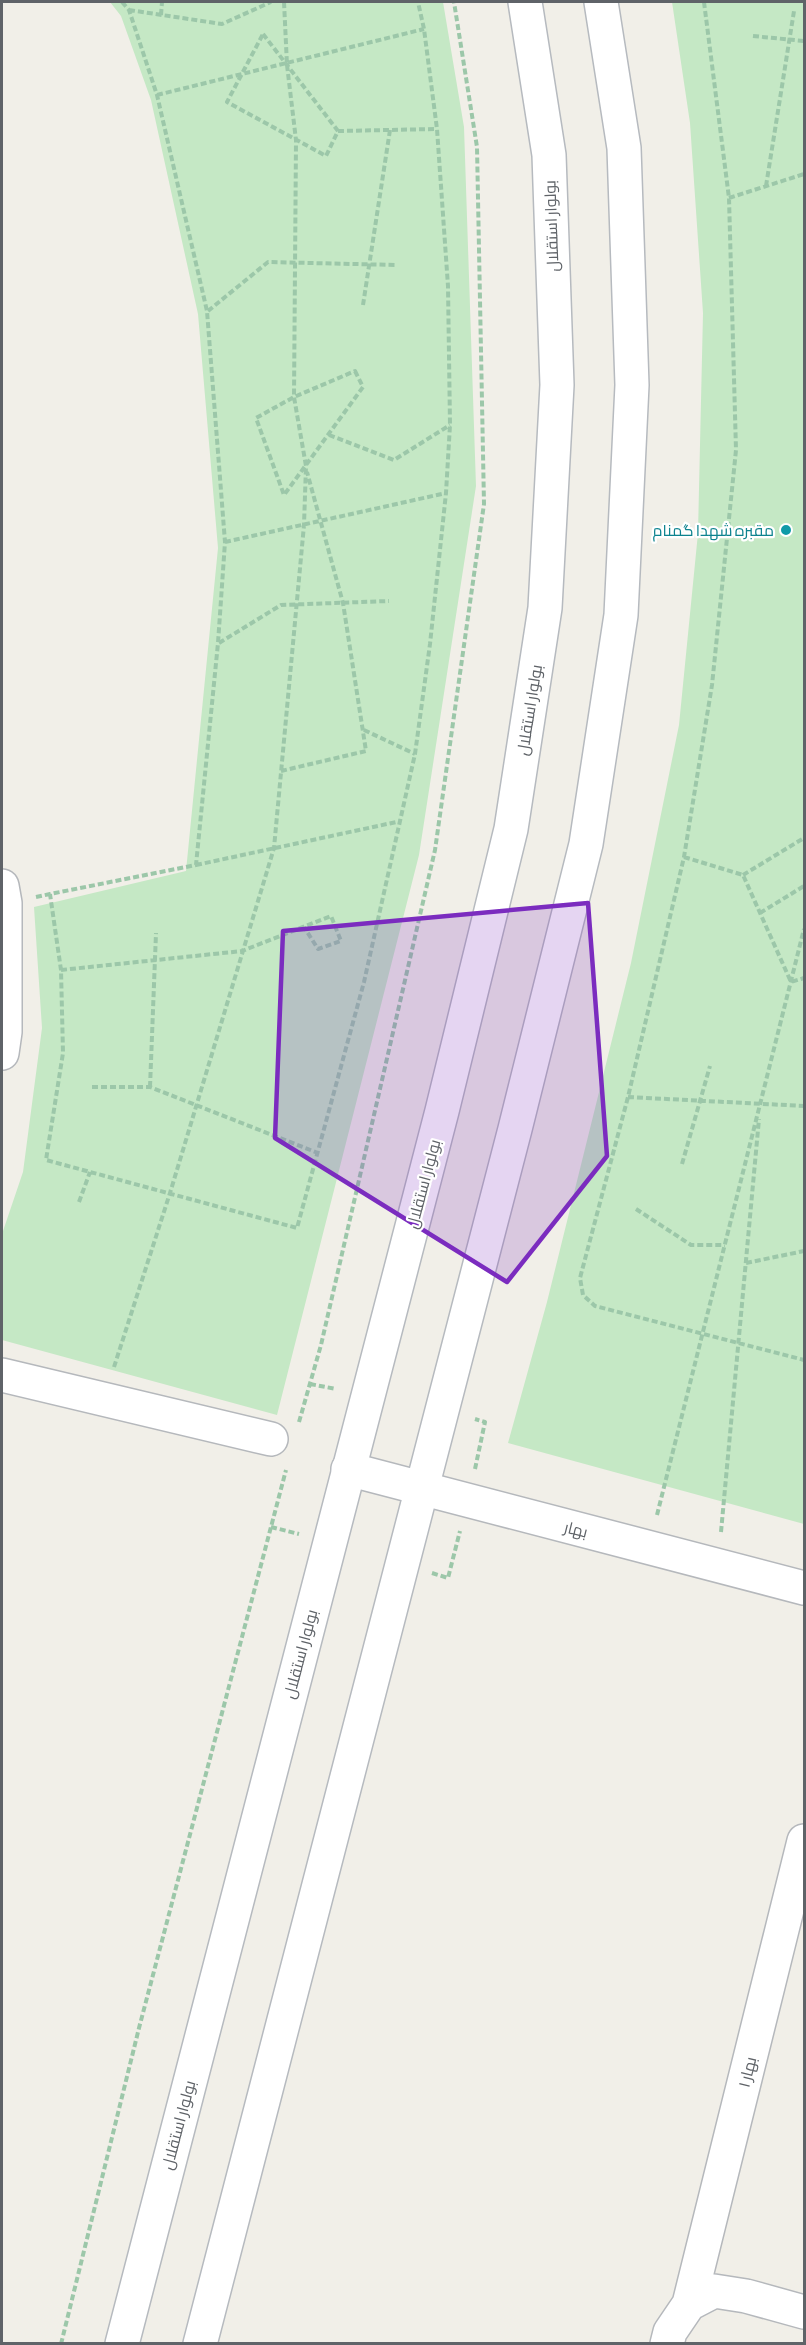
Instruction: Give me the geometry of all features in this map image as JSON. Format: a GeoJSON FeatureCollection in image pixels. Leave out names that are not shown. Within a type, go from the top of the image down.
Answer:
{"type":"FeatureCollection","features":[{"type":"Feature","properties":{"kind":"main road","name":"بولوار استقلال"},"geometry":{"type":"LineString","coordinates":[[122,2343],[442,1111],[511,829],[545,608],[557,385],[549,155],[525,2]]}},
{"type":"Feature","properties":{"kind":"main road"},"geometry":{"type":"LineString","coordinates":[[200,2343],[586,844],[621,615],[632,373],[624,148],[601,2]]}},
{"type":"Feature","properties":{"kind":"main road"},"geometry":{"type":"LineString","coordinates":[[2,886],[5,903],[5,1032],[2,1053]]}},
{"type":"Feature","properties":{"kind":"main road"},"geometry":{"type":"LineString","coordinates":[[2,1375],[286,1442]]}},
{"type":"Feature","properties":{"kind":"main road","name":"بهار"},"geometry":{"type":"LineString","coordinates":[[348,1469],[804,1588]]}},
{"type":"Feature","properties":{"kind":"main road","name":"بهار ۱"},"geometry":{"type":"LineString","coordinates":[[689,2304],[804,1840]]}},
{"type":"Feature","properties":{"kind":"main road"},"geometry":{"type":"LineString","coordinates":[[667,2343],[670,2332],[689,2304],[714,2291],[746,2296],[804,2312]]}},
{"type":"Feature","properties":{"kind":"path"},"geometry":{"type":"LineString","coordinates":[[122,2],[129,10],[158,95],[207,311],[225,542],[218,643],[196,866]]}},
{"type":"Feature","properties":{"kind":"path"},"geometry":{"type":"LineString","coordinates":[[161,15],[162,2]]}},
{"type":"Feature","properties":{"kind":"path"},"geometry":{"type":"LineString","coordinates":[[129,10],[222,24],[271,2]]}},
{"type":"Feature","properties":{"kind":"path"},"geometry":{"type":"LineString","coordinates":[[281,771],[366,751],[343,603],[306,466],[294,397],[296,140],[287,64],[284,2]]}},
{"type":"Feature","properties":{"kind":"path"},"geometry":{"type":"LineString","coordinates":[[401,821],[196,866],[50,894],[61,970],[63,1053],[46,1160],[297,1228],[364,982],[401,821],[415,754],[430,644],[446,493],[450,424],[448,286],[437,129],[424,29],[418,2]]}},
{"type":"Feature","properties":{"kind":"path"},"geometry":{"type":"LineString","coordinates":[[61,2343],[286,1442],[321,1346],[435,850],[484,504],[477,147],[454,2]]}},
{"type":"Feature","properties":{"kind":"path"},"geometry":{"type":"LineString","coordinates":[[704,2],[729,198],[736,450],[712,685],[684,856],[628,1097],[580,1278],[583,1295],[595,1306],[804,1360]]}},
{"type":"Feature","properties":{"kind":"path"},"geometry":{"type":"LineString","coordinates":[[766,186],[795,11]]}},
{"type":"Feature","properties":{"kind":"path"},"geometry":{"type":"LineString","coordinates":[[158,95],[424,29]]}},
{"type":"Feature","properties":{"kind":"path"},"geometry":{"type":"LineString","coordinates":[[263,34],[287,64],[338,130],[326,156],[227,102],[263,34]]}},
{"type":"Feature","properties":{"kind":"path"},"geometry":{"type":"LineString","coordinates":[[753,36],[804,41]]}},
{"type":"Feature","properties":{"kind":"path"},"geometry":{"type":"LineString","coordinates":[[338,130],[437,129]]}},
{"type":"Feature","properties":{"kind":"path"},"geometry":{"type":"LineString","coordinates":[[363,305],[390,130]]}},
{"type":"Feature","properties":{"kind":"path"},"geometry":{"type":"LineString","coordinates":[[729,198],[804,174]]}},
{"type":"Feature","properties":{"kind":"path"},"geometry":{"type":"LineString","coordinates":[[207,311],[268,262],[397,265]]}},
{"type":"Feature","properties":{"kind":"path"},"geometry":{"type":"LineString","coordinates":[[355,371],[363,387],[329,435],[284,495],[256,418],[294,397],[355,371]]}},
{"type":"Feature","properties":{"kind":"path"},"geometry":{"type":"LineString","coordinates":[[329,435],[394,460],[450,424]]}},
{"type":"Feature","properties":{"kind":"path"},"geometry":{"type":"LineString","coordinates":[[104,1399],[170,1194],[274,848],[304,525],[306,466]]}},
{"type":"Feature","properties":{"kind":"path"},"geometry":{"type":"LineString","coordinates":[[225,542],[446,493]]}},
{"type":"Feature","properties":{"kind":"path"},"geometry":{"type":"LineString","coordinates":[[218,643],[281,604],[389,601]]}},
{"type":"Feature","properties":{"kind":"path"},"geometry":{"type":"LineString","coordinates":[[363,729],[415,754]]}},
{"type":"Feature","properties":{"kind":"path"},"geometry":{"type":"LineString","coordinates":[[743,875],[804,838]]}},
{"type":"Feature","properties":{"kind":"path"},"geometry":{"type":"LineString","coordinates":[[684,856],[743,875],[791,982]]}},
{"type":"Feature","properties":{"kind":"path"},"geometry":{"type":"LineString","coordinates":[[760,913],[804,886]]}},
{"type":"Feature","properties":{"kind":"path"},"geometry":{"type":"LineString","coordinates":[[61,970],[242,951],[331,916],[341,941],[318,949],[304,927]]}},
{"type":"Feature","properties":{"kind":"path"},"geometry":{"type":"LineString","coordinates":[[649,1548],[804,929]]}},
{"type":"Feature","properties":{"kind":"path"},"geometry":{"type":"LineString","coordinates":[[150,1087],[156,933]]}},
{"type":"Feature","properties":{"kind":"path"},"geometry":{"type":"LineString","coordinates":[[791,982],[804,978]]}},
{"type":"Feature","properties":{"kind":"path"},"geometry":{"type":"LineString","coordinates":[[682,1164],[710,1066]]}},
{"type":"Feature","properties":{"kind":"path"},"geometry":{"type":"LineString","coordinates":[[92,1087],[150,1087],[318,1152]]}},
{"type":"Feature","properties":{"kind":"path"},"geometry":{"type":"LineString","coordinates":[[628,1097],[804,1106]]}},
{"type":"Feature","properties":{"kind":"path"},"geometry":{"type":"LineString","coordinates":[[718,1566],[761,1104]]}},
{"type":"Feature","properties":{"kind":"path"},"geometry":{"type":"LineString","coordinates":[[79,1202],[90,1172]]}},
{"type":"Feature","properties":{"kind":"path"},"geometry":{"type":"LineString","coordinates":[[636,1209],[691,1245],[725,1245]]}},
{"type":"Feature","properties":{"kind":"path"},"geometry":{"type":"LineString","coordinates":[[746,1263],[804,1251]]}},
{"type":"Feature","properties":{"kind":"highlighted area"},"geometry":{"type":"Polygon","coordinates":[[[588,903],[607,1156],[507,1282],[275,1138],[283,931],[588,903]]]}},
{"type":"Feature","properties":{"kind":"green space"},"geometry":{"type":"Polygon","coordinates":[[[110,2],[443,2],[464,127],[476,486],[419,855],[277,1415],[2,1340],[2,1234],[23,1172],[42,1028],[34,907],[186,871],[218,548],[198,314],[151,100],[121,16],[110,2]]]}},
{"type":"Feature","properties":{"kind":"green space"},"geometry":{"type":"Polygon","coordinates":[[[672,2],[804,2],[804,1524],[508,1443],[547,1302],[631,963],[679,725],[698,533],[703,313],[690,123],[672,2]]]}},
{"type":"Feature","properties":{"kind":"place","name":"مقبره شهدا گمنام"},"geometry":{"type":"Point","coordinates":[786,530]}}]}
